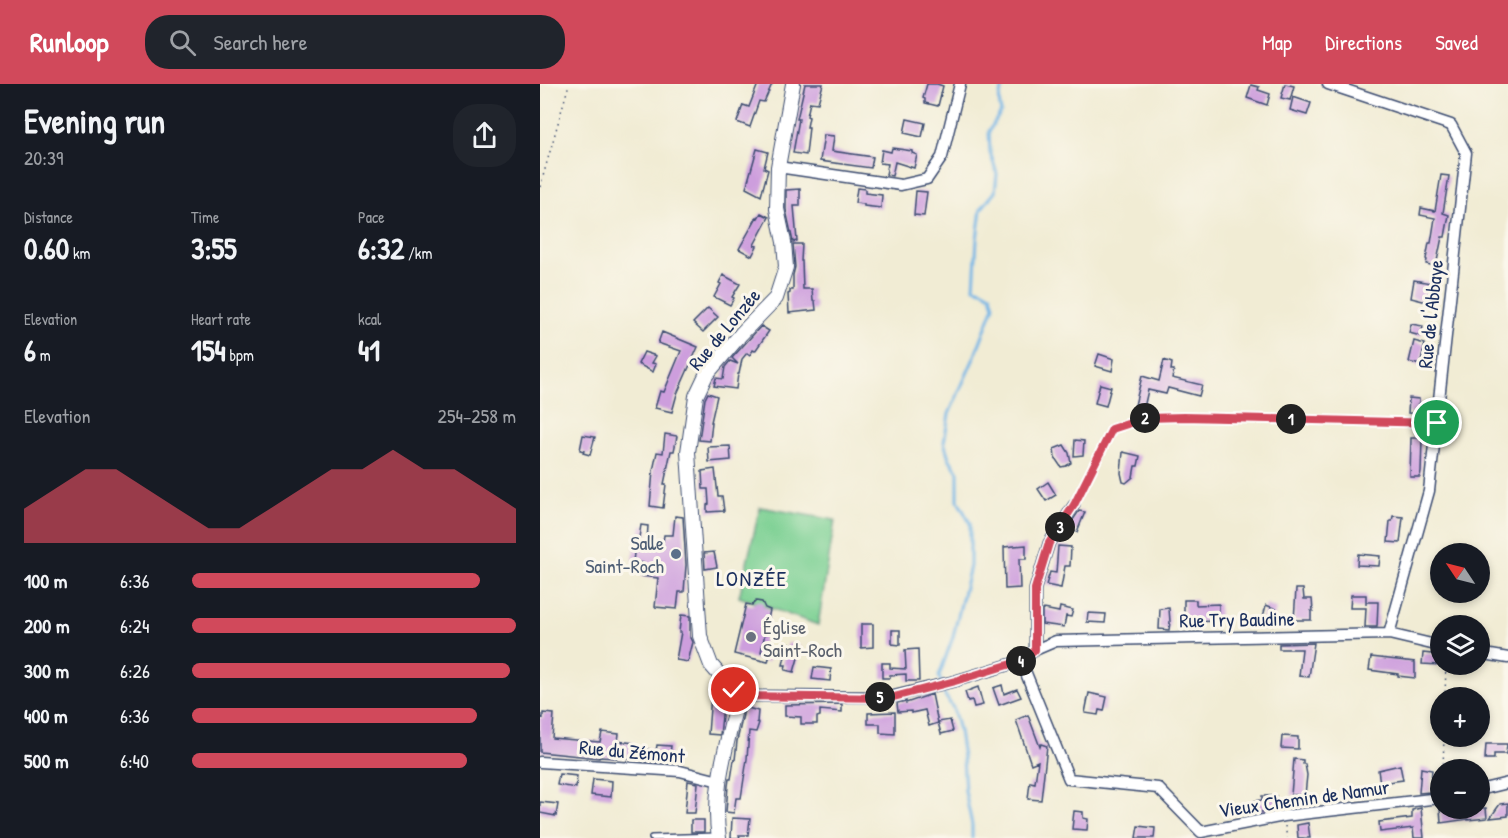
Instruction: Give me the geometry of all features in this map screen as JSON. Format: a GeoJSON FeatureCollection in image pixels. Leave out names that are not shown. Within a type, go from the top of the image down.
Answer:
{"type":"FeatureCollection","features":[{"type":"Feature","properties":{"kind":"street","name":"Rue de Lonzée"},"geometry":{"type":"LineString","coordinates":[[738,696],[711,665],[700,636],[688,452],[696,396],[706,375],[776,298],[786,267],[784,242],[777,209],[778,167],[792,84]]}},
{"type":"Feature","properties":{"kind":"street"},"geometry":{"type":"LineString","coordinates":[[778,167],[901,185],[927,179],[942,157],[960,84]]}},
{"type":"Feature","properties":{"kind":"street","name":"Rue de l'Abbaye"},"geometry":{"type":"LineString","coordinates":[[1328,84],[1451,125],[1466,153],[1429,491],[1389,634]]}},
{"type":"Feature","properties":{"kind":"street"},"geometry":{"type":"LineString","coordinates":[[1035,650],[1035,589],[1049,543],[1074,505]]}},
{"type":"Feature","properties":{"kind":"street","name":"Rue Try Baudine"},"geometry":{"type":"LineString","coordinates":[[1021,661],[1035,650],[1056,640],[1389,634],[1430,644]]}},
{"type":"Feature","properties":{"kind":"street"},"geometry":{"type":"LineString","coordinates":[[1490,655],[1508,658]]}},
{"type":"Feature","properties":{"kind":"street"},"geometry":{"type":"LineString","coordinates":[[719,837],[716,815],[719,781],[738,696],[890,698],[1021,661]]}},
{"type":"Feature","properties":{"kind":"street","name":"Vieux Chemin de Namur"},"geometry":{"type":"LineString","coordinates":[[1021,661],[1069,779],[1158,788],[1201,832],[1284,816],[1430,799]]}},
{"type":"Feature","properties":{"kind":"street","name":"Rue du Zémont"},"geometry":{"type":"LineString","coordinates":[[540,762],[680,771],[719,781]]}},
{"type":"Feature","properties":{"kind":"street"},"geometry":{"type":"LineString","coordinates":[[1490,787],[1508,783]]}},
{"type":"Feature","properties":{"kind":"lane"},"geometry":{"type":"LineString","coordinates":[[652,838],[719,837]]}},
{"type":"Feature","properties":{"kind":"path"},"geometry":{"type":"LineString","coordinates":[[540,187],[569,84]]}},
{"type":"Feature","properties":{"kind":"path"},"geometry":{"type":"LineString","coordinates":[[1074,505],[1112,429],[1146,418],[1437,423]]}},
{"type":"Feature","properties":{"kind":"green space"},"geometry":{"type":"Polygon","coordinates":[[[760,507],[835,520],[818,625],[739,597],[760,507]]]}},
{"type":"Feature","properties":{"kind":"building"},"geometry":{"type":"Polygon","coordinates":[[[758,84],[772,84],[764,102],[759,101],[750,127],[737,122],[743,105],[749,107],[758,84]]]}},
{"type":"Feature","properties":{"kind":"building"},"geometry":{"type":"Polygon","coordinates":[[[805,84],[823,84],[818,103],[810,102],[807,116],[809,117],[807,127],[809,127],[806,155],[793,153],[799,119],[797,119],[805,84]]]}},
{"type":"Feature","properties":{"kind":"building"},"geometry":{"type":"Polygon","coordinates":[[[927,84],[943,86],[938,106],[925,103],[923,98],[927,84]]]}},
{"type":"Feature","properties":{"kind":"building"},"geometry":{"type":"Polygon","coordinates":[[[1285,84],[1294,86],[1290,100],[1281,98],[1285,84]]]}},
{"type":"Feature","properties":{"kind":"building"},"geometry":{"type":"Polygon","coordinates":[[[1251,85],[1270,94],[1267,105],[1247,98],[1251,85]]]}},
{"type":"Feature","properties":{"kind":"building"},"geometry":{"type":"Polygon","coordinates":[[[1293,97],[1311,103],[1307,115],[1290,110],[1293,97]]]}},
{"type":"Feature","properties":{"kind":"building"},"geometry":{"type":"Polygon","coordinates":[[[907,119],[925,123],[922,137],[904,133],[907,119]]]}},
{"type":"Feature","properties":{"kind":"building"},"geometry":{"type":"Polygon","coordinates":[[[824,135],[834,136],[832,151],[873,157],[871,168],[820,161],[824,135]]]}},
{"type":"Feature","properties":{"kind":"building"},"geometry":{"type":"Polygon","coordinates":[[[892,148],[912,151],[917,155],[914,168],[895,162],[892,176],[886,175],[888,164],[880,163],[882,150],[891,152],[892,148]]]}},
{"type":"Feature","properties":{"kind":"building"},"geometry":{"type":"Polygon","coordinates":[[[757,149],[768,152],[764,168],[768,170],[761,196],[746,188],[757,149]]]}},
{"type":"Feature","properties":{"kind":"building"},"geometry":{"type":"Polygon","coordinates":[[[1441,175],[1449,176],[1443,213],[1449,215],[1436,266],[1426,264],[1435,218],[1420,215],[1421,208],[1435,211],[1441,175]]]}},
{"type":"Feature","properties":{"kind":"building"},"geometry":{"type":"Polygon","coordinates":[[[857,188],[865,189],[865,193],[882,195],[881,208],[855,203],[857,188]]]}},
{"type":"Feature","properties":{"kind":"building"},"geometry":{"type":"Polygon","coordinates":[[[800,189],[800,206],[794,206],[797,241],[793,242],[786,210],[786,190],[800,189]]]}},
{"type":"Feature","properties":{"kind":"building"},"geometry":{"type":"Polygon","coordinates":[[[916,191],[927,192],[924,216],[914,215],[916,191]]]}},
{"type":"Feature","properties":{"kind":"building"},"geometry":{"type":"Polygon","coordinates":[[[761,213],[769,217],[754,245],[757,246],[752,256],[739,249],[761,213]]]}},
{"type":"Feature","properties":{"kind":"building"},"geometry":{"type":"Polygon","coordinates":[[[793,244],[802,244],[803,289],[812,289],[816,310],[789,313],[788,294],[790,290],[793,290],[795,267],[793,244]]]}},
{"type":"Feature","properties":{"kind":"building"},"geometry":{"type":"Polygon","coordinates":[[[723,275],[740,284],[730,305],[714,297],[723,275]]]}},
{"type":"Feature","properties":{"kind":"building"},"geometry":{"type":"Polygon","coordinates":[[[1414,280],[1431,283],[1427,302],[1411,298],[1414,280]]]}},
{"type":"Feature","properties":{"kind":"building"},"geometry":{"type":"Polygon","coordinates":[[[708,308],[718,317],[703,332],[693,323],[708,308]]]}},
{"type":"Feature","properties":{"kind":"building"},"geometry":{"type":"Polygon","coordinates":[[[1411,324],[1423,326],[1421,336],[1409,333],[1411,324]]]}},
{"type":"Feature","properties":{"kind":"building"},"geometry":{"type":"Polygon","coordinates":[[[761,326],[769,331],[755,351],[753,350],[750,355],[747,353],[742,359],[736,389],[714,386],[716,378],[723,379],[725,367],[730,361],[738,364],[732,358],[761,326]]]}},
{"type":"Feature","properties":{"kind":"building"},"geometry":{"type":"Polygon","coordinates":[[[662,332],[698,347],[677,394],[672,412],[655,408],[660,391],[664,392],[681,351],[658,343],[662,332]]]}},
{"type":"Feature","properties":{"kind":"building"},"geometry":{"type":"Polygon","coordinates":[[[1414,341],[1425,344],[1420,365],[1409,362],[1414,341]]]}},
{"type":"Feature","properties":{"kind":"building"},"geometry":{"type":"Polygon","coordinates":[[[644,352],[656,356],[652,363],[656,364],[653,372],[638,364],[644,352]]]}},
{"type":"Feature","properties":{"kind":"building"},"geometry":{"type":"Polygon","coordinates":[[[1099,354],[1114,359],[1112,371],[1095,366],[1099,354]]]}},
{"type":"Feature","properties":{"kind":"building"},"geometry":{"type":"Polygon","coordinates":[[[1164,360],[1172,363],[1171,370],[1174,370],[1172,378],[1202,385],[1199,396],[1168,388],[1166,394],[1148,390],[1144,408],[1135,405],[1142,376],[1159,381],[1164,360]]]}},
{"type":"Feature","properties":{"kind":"building"},"geometry":{"type":"Polygon","coordinates":[[[1100,384],[1111,387],[1106,406],[1095,403],[1100,384]]]}},
{"type":"Feature","properties":{"kind":"building"},"geometry":{"type":"Polygon","coordinates":[[[708,393],[717,396],[711,422],[710,441],[699,440],[705,399],[708,393]]]}},
{"type":"Feature","properties":{"kind":"building"},"geometry":{"type":"Polygon","coordinates":[[[1409,398],[1419,399],[1419,414],[1408,413],[1409,398]]]}},
{"type":"Feature","properties":{"kind":"building"},"geometry":{"type":"Polygon","coordinates":[[[665,434],[677,436],[674,451],[671,451],[664,484],[666,484],[663,508],[650,506],[653,471],[657,452],[663,453],[665,434]]]}},
{"type":"Feature","properties":{"kind":"building"},"geometry":{"type":"Polygon","coordinates":[[[583,435],[595,437],[590,455],[580,450],[583,435]]]}},
{"type":"Feature","properties":{"kind":"building"},"geometry":{"type":"Polygon","coordinates":[[[1411,438],[1422,438],[1420,477],[1410,477],[1411,438]]]}},
{"type":"Feature","properties":{"kind":"building"},"geometry":{"type":"Polygon","coordinates":[[[1075,440],[1084,441],[1083,455],[1074,456],[1075,440]]]}},
{"type":"Feature","properties":{"kind":"building"},"geometry":{"type":"Polygon","coordinates":[[[1064,445],[1071,463],[1061,467],[1055,458],[1054,449],[1064,445]]]}},
{"type":"Feature","properties":{"kind":"building"},"geometry":{"type":"Polygon","coordinates":[[[730,446],[731,460],[709,462],[708,447],[730,446]]]}},
{"type":"Feature","properties":{"kind":"building"},"geometry":{"type":"Polygon","coordinates":[[[1123,452],[1140,456],[1133,477],[1126,483],[1123,482],[1121,473],[1123,452]]]}},
{"type":"Feature","properties":{"kind":"building"},"geometry":{"type":"Polygon","coordinates":[[[715,469],[718,496],[722,496],[724,511],[707,512],[708,489],[703,489],[702,471],[715,469]]]}},
{"type":"Feature","properties":{"kind":"building"},"geometry":{"type":"Polygon","coordinates":[[[1048,482],[1056,495],[1046,501],[1038,489],[1048,482]]]}},
{"type":"Feature","properties":{"kind":"building"},"geometry":{"type":"Polygon","coordinates":[[[1079,511],[1085,512],[1077,532],[1066,530],[1079,511]]]}},
{"type":"Feature","properties":{"kind":"building"},"geometry":{"type":"Polygon","coordinates":[[[675,516],[683,517],[686,565],[684,592],[679,592],[677,609],[655,607],[658,578],[641,576],[643,563],[633,562],[635,544],[638,544],[641,525],[648,526],[647,540],[663,542],[664,535],[673,535],[675,516]]]}},
{"type":"Feature","properties":{"kind":"building"},"geometry":{"type":"Polygon","coordinates":[[[1393,516],[1403,517],[1400,543],[1388,542],[1390,521],[1393,516]]]}},
{"type":"Feature","properties":{"kind":"building"},"geometry":{"type":"Polygon","coordinates":[[[1026,545],[1026,559],[1019,559],[1020,588],[1005,589],[1004,547],[1026,545]]]}},
{"type":"Feature","properties":{"kind":"building"},"geometry":{"type":"Polygon","coordinates":[[[1058,546],[1071,547],[1070,566],[1065,566],[1061,588],[1046,585],[1050,572],[1056,573],[1058,546]]]}},
{"type":"Feature","properties":{"kind":"building"},"geometry":{"type":"Polygon","coordinates":[[[714,552],[717,567],[705,569],[704,553],[714,552]]]}},
{"type":"Feature","properties":{"kind":"building"},"geometry":{"type":"Polygon","coordinates":[[[1358,554],[1380,556],[1379,566],[1357,565],[1358,554]]]}},
{"type":"Feature","properties":{"kind":"building"},"geometry":{"type":"Polygon","coordinates":[[[1296,589],[1303,589],[1304,599],[1312,599],[1311,620],[1294,620],[1296,589]]]}},
{"type":"Feature","properties":{"kind":"building"},"geometry":{"type":"Polygon","coordinates":[[[1351,595],[1366,595],[1366,602],[1378,602],[1377,627],[1365,627],[1366,608],[1350,608],[1351,595]]]}},
{"type":"Feature","properties":{"kind":"building"},"geometry":{"type":"Polygon","coordinates":[[[1184,600],[1196,600],[1196,605],[1219,604],[1219,621],[1184,622],[1184,600]]]}},
{"type":"Feature","properties":{"kind":"building","name":"Église Saint-Roch"},"geometry":{"type":"Polygon","coordinates":[[[756,601],[762,602],[765,608],[770,610],[761,652],[770,654],[768,662],[734,654],[746,604],[752,605],[756,601]]]}},
{"type":"Feature","properties":{"kind":"building"},"geometry":{"type":"Polygon","coordinates":[[[1266,605],[1276,609],[1272,625],[1261,625],[1266,605]]]}},
{"type":"Feature","properties":{"kind":"building"},"geometry":{"type":"Polygon","coordinates":[[[1060,607],[1073,610],[1071,617],[1066,616],[1064,627],[1042,624],[1044,609],[1059,612],[1060,607]]]}},
{"type":"Feature","properties":{"kind":"building"},"geometry":{"type":"Polygon","coordinates":[[[1169,608],[1169,630],[1159,629],[1160,609],[1169,608]]]}},
{"type":"Feature","properties":{"kind":"building"},"geometry":{"type":"Polygon","coordinates":[[[1088,613],[1106,614],[1105,623],[1087,622],[1088,613]]]}},
{"type":"Feature","properties":{"kind":"building"},"geometry":{"type":"Polygon","coordinates":[[[681,615],[690,616],[690,638],[693,642],[688,662],[676,660],[681,632],[679,632],[681,615]]]}},
{"type":"Feature","properties":{"kind":"building"},"geometry":{"type":"Polygon","coordinates":[[[861,624],[873,624],[873,647],[861,648],[861,624]]]}},
{"type":"Feature","properties":{"kind":"building"},"geometry":{"type":"Polygon","coordinates":[[[892,630],[900,630],[900,645],[892,644],[892,630]]]}},
{"type":"Feature","properties":{"kind":"building"},"geometry":{"type":"Polygon","coordinates":[[[788,643],[800,646],[794,672],[785,670],[786,665],[783,665],[788,643]]]}},
{"type":"Feature","properties":{"kind":"building"},"geometry":{"type":"Polygon","coordinates":[[[1314,643],[1309,677],[1299,676],[1302,649],[1279,649],[1279,644],[1314,643]]]}},
{"type":"Feature","properties":{"kind":"building"},"geometry":{"type":"Polygon","coordinates":[[[918,649],[919,681],[906,681],[906,674],[882,678],[882,663],[890,663],[890,668],[906,669],[905,650],[918,649]]]}},
{"type":"Feature","properties":{"kind":"building"},"geometry":{"type":"Polygon","coordinates":[[[1423,653],[1430,654],[1430,664],[1422,664],[1423,653]]]}},
{"type":"Feature","properties":{"kind":"building"},"geometry":{"type":"Polygon","coordinates":[[[1371,657],[1415,662],[1415,678],[1369,670],[1371,657]]]}},
{"type":"Feature","properties":{"kind":"building"},"geometry":{"type":"Polygon","coordinates":[[[814,667],[831,669],[830,681],[812,679],[814,667]]]}},
{"type":"Feature","properties":{"kind":"building"},"geometry":{"type":"Polygon","coordinates":[[[1002,685],[1004,694],[1017,689],[1021,697],[999,705],[993,688],[1002,685]]]}},
{"type":"Feature","properties":{"kind":"building"},"geometry":{"type":"Polygon","coordinates":[[[978,687],[983,705],[974,707],[972,700],[968,701],[965,692],[978,687]]]}},
{"type":"Feature","properties":{"kind":"building"},"geometry":{"type":"Polygon","coordinates":[[[1089,693],[1107,697],[1104,711],[1099,710],[1098,715],[1085,713],[1089,693]]]}},
{"type":"Feature","properties":{"kind":"building"},"geometry":{"type":"Polygon","coordinates":[[[932,694],[938,723],[929,726],[925,710],[911,713],[911,711],[898,712],[897,703],[906,701],[906,703],[932,694]]]}},
{"type":"Feature","properties":{"kind":"building"},"geometry":{"type":"Polygon","coordinates":[[[711,695],[724,696],[720,735],[708,734],[711,695]]]}},
{"type":"Feature","properties":{"kind":"building"},"geometry":{"type":"Polygon","coordinates":[[[842,704],[842,712],[820,710],[817,724],[801,724],[801,717],[785,716],[785,705],[842,704]]]}},
{"type":"Feature","properties":{"kind":"building"},"geometry":{"type":"Polygon","coordinates":[[[748,708],[758,711],[757,722],[759,723],[756,732],[749,731],[741,798],[736,798],[734,813],[726,812],[729,779],[731,779],[735,760],[737,741],[744,710],[748,708]]]}},
{"type":"Feature","properties":{"kind":"building"},"geometry":{"type":"Polygon","coordinates":[[[895,712],[895,734],[880,733],[880,724],[868,724],[868,713],[895,712]]]}},
{"type":"Feature","properties":{"kind":"building"},"geometry":{"type":"Polygon","coordinates":[[[543,713],[554,714],[552,738],[600,742],[602,732],[619,734],[618,741],[634,743],[638,747],[656,751],[657,745],[671,746],[669,763],[540,752],[540,717],[543,718],[543,713]]]}},
{"type":"Feature","properties":{"kind":"building"},"geometry":{"type":"Polygon","coordinates":[[[1028,715],[1040,747],[1041,744],[1047,746],[1041,800],[1028,799],[1030,782],[1035,783],[1038,761],[1031,764],[1016,720],[1028,715]]]}},
{"type":"Feature","properties":{"kind":"building"},"geometry":{"type":"Polygon","coordinates":[[[950,720],[953,731],[941,734],[938,722],[950,720]]]}},
{"type":"Feature","properties":{"kind":"building"},"geometry":{"type":"Polygon","coordinates":[[[1282,736],[1298,737],[1298,749],[1281,748],[1282,736]]]}},
{"type":"Feature","properties":{"kind":"building"},"geometry":{"type":"Polygon","coordinates":[[[1490,744],[1507,744],[1506,754],[1494,754],[1494,759],[1485,759],[1486,747],[1490,747],[1490,744]]]}},
{"type":"Feature","properties":{"kind":"building"},"geometry":{"type":"Polygon","coordinates":[[[1294,759],[1303,760],[1305,764],[1307,775],[1305,795],[1291,795],[1294,759]]]}},
{"type":"Feature","properties":{"kind":"building"},"geometry":{"type":"Polygon","coordinates":[[[1400,765],[1403,780],[1380,783],[1378,770],[1400,765]]]}},
{"type":"Feature","properties":{"kind":"building"},"geometry":{"type":"Polygon","coordinates":[[[1421,768],[1430,770],[1430,792],[1419,793],[1421,768]]]}},
{"type":"Feature","properties":{"kind":"building"},"geometry":{"type":"Polygon","coordinates":[[[559,774],[577,776],[576,788],[557,785],[559,774]]]}},
{"type":"Feature","properties":{"kind":"building"},"geometry":{"type":"Polygon","coordinates":[[[593,779],[612,781],[611,797],[591,795],[593,779]]]}},
{"type":"Feature","properties":{"kind":"building"},"geometry":{"type":"Polygon","coordinates":[[[688,781],[698,783],[695,813],[685,813],[688,781]]]}},
{"type":"Feature","properties":{"kind":"building"},"geometry":{"type":"Polygon","coordinates":[[[1262,796],[1276,796],[1275,801],[1293,801],[1293,807],[1253,813],[1254,801],[1262,800],[1262,796]]]}},
{"type":"Feature","properties":{"kind":"building"},"geometry":{"type":"Polygon","coordinates":[[[540,802],[558,804],[556,816],[540,813],[540,802]]]}},
{"type":"Feature","properties":{"kind":"building"},"geometry":{"type":"Polygon","coordinates":[[[1508,803],[1508,816],[1490,818],[1500,804],[1508,803]]]}},
{"type":"Feature","properties":{"kind":"building"},"geometry":{"type":"Polygon","coordinates":[[[1421,808],[1424,838],[1414,838],[1413,828],[1380,832],[1379,822],[1412,818],[1412,810],[1421,808]]]}},
{"type":"Feature","properties":{"kind":"building"},"geometry":{"type":"Polygon","coordinates":[[[1074,811],[1083,812],[1083,818],[1088,819],[1087,830],[1072,829],[1074,811]]]}},
{"type":"Feature","properties":{"kind":"building"},"geometry":{"type":"Polygon","coordinates":[[[732,818],[750,819],[748,835],[731,838],[732,818]]]}},
{"type":"Feature","properties":{"kind":"building"},"geometry":{"type":"Polygon","coordinates":[[[1441,819],[1468,819],[1441,823],[1441,819]]]}},
{"type":"Feature","properties":{"kind":"building"},"geometry":{"type":"Polygon","coordinates":[[[691,820],[704,820],[704,832],[691,832],[691,820]]]}},
{"type":"Feature","properties":{"kind":"building"},"geometry":{"type":"Polygon","coordinates":[[[1308,823],[1310,838],[1298,838],[1297,825],[1308,823]]]}},
{"type":"Feature","properties":{"kind":"building"},"geometry":{"type":"Polygon","coordinates":[[[1138,826],[1155,828],[1154,838],[1136,838],[1138,826]]]}},
{"type":"Feature","properties":{"kind":"waterway"},"geometry":{"type":"LineString","coordinates":[[941,682],[939,676],[953,637],[970,566],[970,523],[958,501],[958,472],[949,458],[944,442],[949,414],[994,306],[991,295],[974,288],[981,209],[995,192],[997,174],[990,152],[989,131],[1001,112],[1000,98],[1005,84]]}},
{"type":"Feature","properties":{"kind":"waterway"},"geometry":{"type":"LineString","coordinates":[[942,688],[953,708],[959,731],[972,838]]}},
{"type":"Feature","properties":{"kind":"place","name":"Salle Saint-Roch"},"geometry":{"type":"Point","coordinates":[676,554]}},
{"type":"Feature","properties":{"kind":"place","name":"Église Saint-Roch"},"geometry":{"type":"Point","coordinates":[751,637]}},
{"type":"Feature","properties":{"kind":"district","name":"LONZÉE"},"geometry":{"type":"Point","coordinates":[752,578]}},
{"type":"Feature","properties":{"kind":"route"},"geometry":{"type":"LineString","coordinates":[[734,690],[738,696],[890,698],[1021,661],[1035,650],[1035,589],[1049,543],[1074,505],[1112,429],[1146,418],[1184,417],[1437,423]]}}]}
